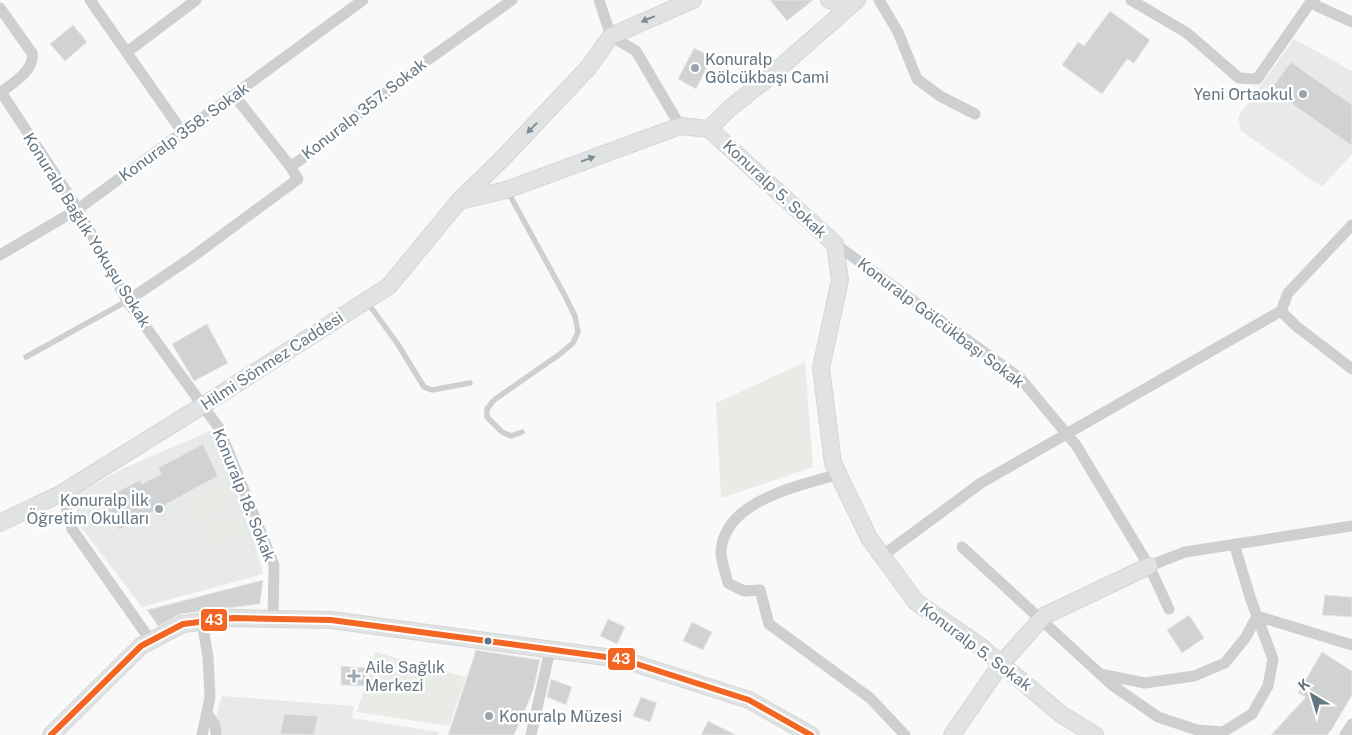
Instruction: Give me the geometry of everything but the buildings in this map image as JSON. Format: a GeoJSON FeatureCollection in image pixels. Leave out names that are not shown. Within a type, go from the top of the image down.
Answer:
{"type":"FeatureCollection","features":[{"type":"Feature","properties":{"kind":"street"},"geometry":{"type":"LineString","coordinates":[[90,0],[183,133]]}},
{"type":"Feature","properties":{"kind":"street"},"geometry":{"type":"LineString","coordinates":[[127,52],[196,0]]}},
{"type":"Feature","properties":{"kind":"street","name":"Konuralp 358. Sokak"},"geometry":{"type":"LineString","coordinates":[[0,255],[78,209],[363,0]]}},
{"type":"Feature","properties":{"kind":"street","name":"Konuralp 357. Sokak"},"geometry":{"type":"LineString","coordinates":[[234,96],[290,166],[299,161],[422,64],[512,0]]}},
{"type":"Feature","properties":{"kind":"street"},"geometry":{"type":"LineString","coordinates":[[599,0],[611,36],[636,51],[680,126]]}},
{"type":"Feature","properties":{"kind":"street","name":"Hilmi Sönmez Caddesi"},"geometry":{"type":"LineString","coordinates":[[0,523],[62,493],[202,406],[388,286],[459,201],[582,74],[611,36],[693,0]]}},
{"type":"Feature","properties":{"kind":"street"},"geometry":{"type":"LineString","coordinates":[[829,0],[853,3]]}},
{"type":"Feature","properties":{"kind":"street"},"geometry":{"type":"LineString","coordinates":[[879,0],[898,32],[917,79],[940,96],[975,114]]}},
{"type":"Feature","properties":{"kind":"street"},"geometry":{"type":"LineString","coordinates":[[1131,0],[1187,33],[1239,78],[1257,79],[1312,0],[1318,6],[1352,22]]}},
{"type":"Feature","properties":{"kind":"street"},"geometry":{"type":"LineString","coordinates":[[459,201],[506,190],[680,126],[709,129],[730,108],[768,78],[853,3]]}},
{"type":"Feature","properties":{"kind":"street","name":"Konuralp Bağlık Yokuşu Sokak"},"geometry":{"type":"LineString","coordinates":[[0,8],[32,53],[34,61],[30,68],[1,93],[78,209],[127,300],[202,406]]}},
{"type":"Feature","properties":{"kind":"street","name":"Konuralp 5. Sokak"},"geometry":{"type":"LineString","coordinates":[[709,129],[835,244],[840,280],[821,368],[833,463],[869,538],[916,602],[980,646],[1062,715],[1095,735]]}},
{"type":"Feature","properties":{"kind":"street"},"geometry":{"type":"LineString","coordinates":[[127,300],[191,258],[298,179],[290,166]]}},
{"type":"Feature","properties":{"kind":"street"},"geometry":{"type":"LineString","coordinates":[[882,556],[981,483],[1281,311],[1288,293],[1352,225]]}},
{"type":"Feature","properties":{"kind":"street","name":"Konuralp Gölcükbaşı Sokak"},"geometry":{"type":"LineString","coordinates":[[835,244],[1020,378],[1076,445],[1149,566],[1169,609]]}},
{"type":"Feature","properties":{"kind":"street"},"geometry":{"type":"LineString","coordinates":[[1281,311],[1296,326],[1352,369]]}},
{"type":"Feature","properties":{"kind":"street","name":"Konuralp 18. Sokak"},"geometry":{"type":"LineString","coordinates":[[202,406],[219,428],[274,565],[273,619]]}},
{"type":"Feature","properties":{"kind":"street"},"geometry":{"type":"LineString","coordinates":[[839,474],[764,497],[730,524],[721,552],[728,582],[744,591],[760,590],[768,624],[870,698],[905,735]]}},
{"type":"Feature","properties":{"kind":"street"},"geometry":{"type":"LineString","coordinates":[[62,493],[72,529],[151,641]]}},
{"type":"Feature","properties":{"kind":"street"},"geometry":{"type":"LineString","coordinates":[[952,735],[1001,664],[1044,616],[1149,566],[1185,552],[1352,526]]}},
{"type":"Feature","properties":{"kind":"street"},"geometry":{"type":"LineString","coordinates":[[962,547],[1112,685],[1158,717],[1197,730],[1223,732],[1252,714],[1268,686],[1272,659],[1234,544]]}},
{"type":"Feature","properties":{"kind":"street"},"geometry":{"type":"LineString","coordinates":[[1257,616],[1352,646]]}},
{"type":"Feature","properties":{"kind":"street"},"geometry":{"type":"LineString","coordinates":[[1100,674],[1145,683],[1194,676],[1225,664],[1246,638],[1257,616]]}},
{"type":"Feature","properties":{"kind":"street"},"geometry":{"type":"LineString","coordinates":[[51,735],[141,646],[183,624],[233,618],[331,620],[621,659],[749,700],[811,735]]}},
{"type":"Feature","properties":{"kind":"street"},"geometry":{"type":"LineString","coordinates":[[202,622],[208,657],[210,697],[202,735]]}},
{"type":"Feature","properties":{"kind":"street"},"geometry":{"type":"LineString","coordinates":[[531,735],[550,650]]}},
{"type":"Feature","properties":{"kind":"street"},"geometry":{"type":"LineString","coordinates":[[207,713],[216,725],[216,735]]}},
{"type":"Feature","properties":{"kind":"street"},"geometry":{"type":"LineString","coordinates":[[1345,735],[1352,724]]}},
{"type":"Feature","properties":{"kind":"lane"},"geometry":{"type":"LineString","coordinates":[[506,190],[564,294],[575,316],[578,332],[572,343],[560,354],[494,400],[487,409],[487,417],[502,432],[511,436],[522,432]]}},
{"type":"Feature","properties":{"kind":"lane"},"geometry":{"type":"LineString","coordinates":[[26,357],[127,300]]}},
{"type":"Feature","properties":{"kind":"lane"},"geometry":{"type":"LineString","coordinates":[[366,300],[397,343],[424,386],[432,390],[470,383]]}},
{"type":"Feature","properties":{"kind":"shaded area","name":"Yeni Ortaokul"},"geometry":{"type":"Polygon","coordinates":[[[1294,39],[1352,71],[1352,154],[1322,187],[1241,131],[1238,117],[1294,39]]]}},
{"type":"Feature","properties":{"kind":"shaded area"},"geometry":{"type":"Polygon","coordinates":[[[805,362],[813,467],[721,498],[716,403],[805,362]]]}},
{"type":"Feature","properties":{"kind":"shaded area","name":"Konuralp İlk Öğretim Okulları"},"geometry":{"type":"Polygon","coordinates":[[[212,430],[253,537],[263,574],[142,607],[78,523],[75,495],[122,469],[212,430]]]}},
{"type":"Feature","properties":{"kind":"shaded area"},"geometry":{"type":"Polygon","coordinates":[[[225,482],[235,506],[191,526],[180,502],[225,482]]]}},
{"type":"Feature","properties":{"kind":"shaded area"},"geometry":{"type":"Polygon","coordinates":[[[237,512],[246,533],[213,547],[204,527],[237,512]]]}},
{"type":"Feature","properties":{"kind":"shaded area"},"geometry":{"type":"Polygon","coordinates":[[[375,652],[466,677],[449,726],[357,712],[375,652]]]}},
{"type":"Feature","properties":{"kind":"shaded area"},"geometry":{"type":"Polygon","coordinates":[[[222,696],[354,706],[352,718],[439,732],[438,735],[211,735],[222,696]]]}},
{"type":"Feature","properties":{"kind":"transit line","name":"43"},"geometry":{"type":"LineString","coordinates":[[51,735],[141,646],[183,624],[233,618],[331,620],[621,659],[749,700],[811,735]]}},
{"type":"Feature","properties":{"kind":"place","name":"Konuralp Gölcükbaşı Cami"},"geometry":{"type":"Point","coordinates":[695,68]}},
{"type":"Feature","properties":{"kind":"place","name":"Yeni Ortaokul"},"geometry":{"type":"Point","coordinates":[1303,94]}},
{"type":"Feature","properties":{"kind":"place","name":"Konuralp İlk Öğretim Okulları"},"geometry":{"type":"Point","coordinates":[159,509]}},
{"type":"Feature","properties":{"kind":"place","name":"Aile Sağlık Merkezi"},"geometry":{"type":"Point","coordinates":[354,676]}},
{"type":"Feature","properties":{"kind":"place","name":"Konuralp Müzesi"},"geometry":{"type":"Point","coordinates":[489,716]}}]}
